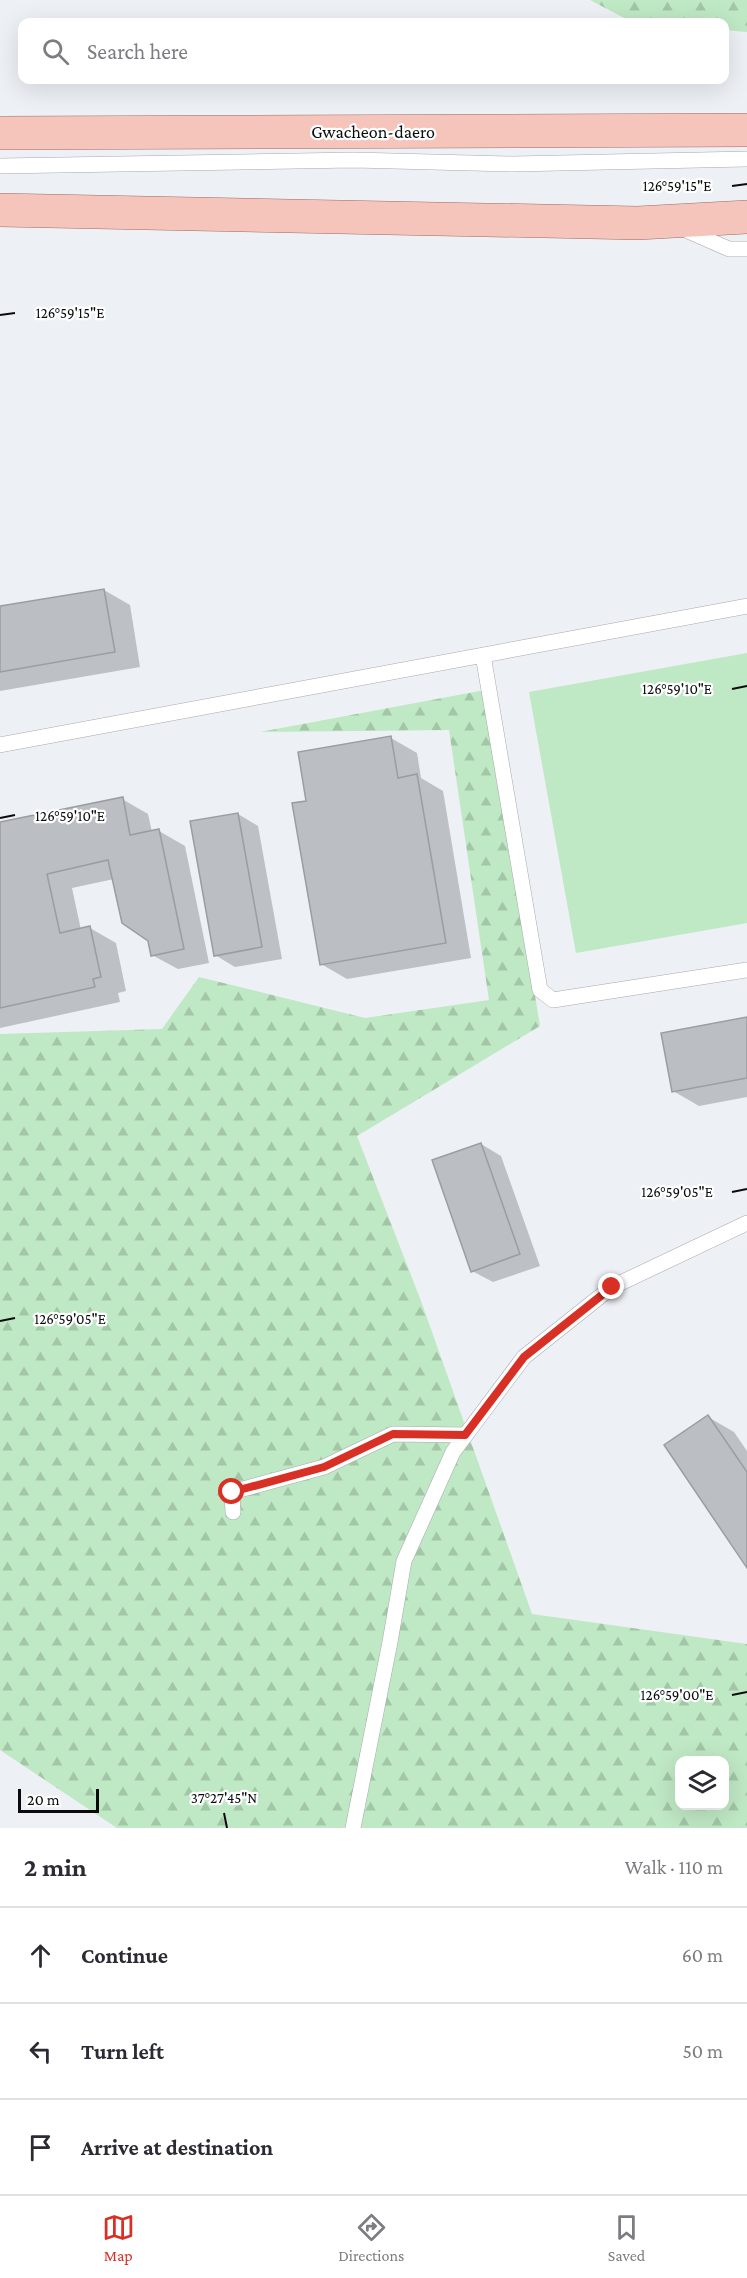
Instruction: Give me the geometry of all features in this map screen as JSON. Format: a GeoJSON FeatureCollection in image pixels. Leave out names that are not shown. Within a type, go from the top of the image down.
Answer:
{"type":"FeatureCollection","features":[{"type":"Feature","properties":{"kind":"main road","name":"Gwacheon-daero"},"geometry":{"type":"LineString","coordinates":[[0,134],[747,130]]}},
{"type":"Feature","properties":{"kind":"main road"},"geometry":{"type":"LineString","coordinates":[[0,210],[626,222],[747,217]]}},
{"type":"Feature","properties":{"kind":"lane"},"geometry":{"type":"LineString","coordinates":[[0,166],[354,160],[536,164],[747,159]]}},
{"type":"Feature","properties":{"kind":"lane"},"geometry":{"type":"LineString","coordinates":[[664,221],[729,249],[747,249]]}},
{"type":"Feature","properties":{"kind":"lane"},"geometry":{"type":"LineString","coordinates":[[0,745],[747,606]]}},
{"type":"Feature","properties":{"kind":"lane"},"geometry":{"type":"LineString","coordinates":[[483,655],[540,990],[553,1000],[747,970]]}},
{"type":"Feature","properties":{"kind":"lane"},"geometry":{"type":"LineString","coordinates":[[353,1828],[404,1561],[453,1452],[524,1357],[612,1287],[747,1223]]}},
{"type":"Feature","properties":{"kind":"lane"},"geometry":{"type":"LineString","coordinates":[[233,1512],[232,1492],[324,1467],[393,1434],[465,1435]]}},
{"type":"Feature","properties":{"kind":"green space"},"geometry":{"type":"Polygon","coordinates":[[[590,0],[747,0],[747,32],[729,30],[729,18],[624,18],[590,0]]]}},
{"type":"Feature","properties":{"kind":"green space"},"geometry":{"type":"Polygon","coordinates":[[[747,653],[747,923],[576,953],[529,692],[747,653]]]}},
{"type":"Feature","properties":{"kind":"green space"},"geometry":{"type":"Polygon","coordinates":[[[485,690],[540,1026],[357,1136],[421,1301],[532,1614],[747,1644],[747,1828],[117,1828],[0,1750],[0,1034],[162,1029],[199,977],[365,1018],[489,1000],[449,730],[260,732],[485,690]]]}},
{"type":"Feature","properties":{"kind":"building"},"geometry":{"type":"Polygon","coordinates":[[[104,589],[115,652],[0,672],[0,606],[104,589]]]}},
{"type":"Feature","properties":{"kind":"building"},"geometry":{"type":"Polygon","coordinates":[[[391,736],[398,778],[417,774],[446,943],[320,965],[292,803],[306,801],[298,752],[391,736]]]}},
{"type":"Feature","properties":{"kind":"building"},"geometry":{"type":"Polygon","coordinates":[[[123,797],[130,835],[159,829],[184,949],[151,956],[148,941],[122,923],[108,860],[47,874],[60,933],[90,926],[101,977],[93,979],[95,987],[0,1008],[0,822],[123,797]]]}},
{"type":"Feature","properties":{"kind":"building"},"geometry":{"type":"Polygon","coordinates":[[[238,813],[262,947],[214,956],[190,821],[238,813]]]}},
{"type":"Feature","properties":{"kind":"building"},"geometry":{"type":"Polygon","coordinates":[[[747,1017],[747,1078],[672,1092],[661,1033],[747,1017]]]}},
{"type":"Feature","properties":{"kind":"building"},"geometry":{"type":"Polygon","coordinates":[[[481,1143],[520,1254],[471,1272],[432,1160],[481,1143]]]}},
{"type":"Feature","properties":{"kind":"building"},"geometry":{"type":"Polygon","coordinates":[[[708,1415],[747,1472],[747,1568],[664,1445],[708,1415]]]}},
{"type":"Feature","properties":{"kind":"route"},"geometry":{"type":"LineString","coordinates":[[232,1492],[324,1467],[393,1434],[465,1435],[524,1357],[612,1287]]}}]}
